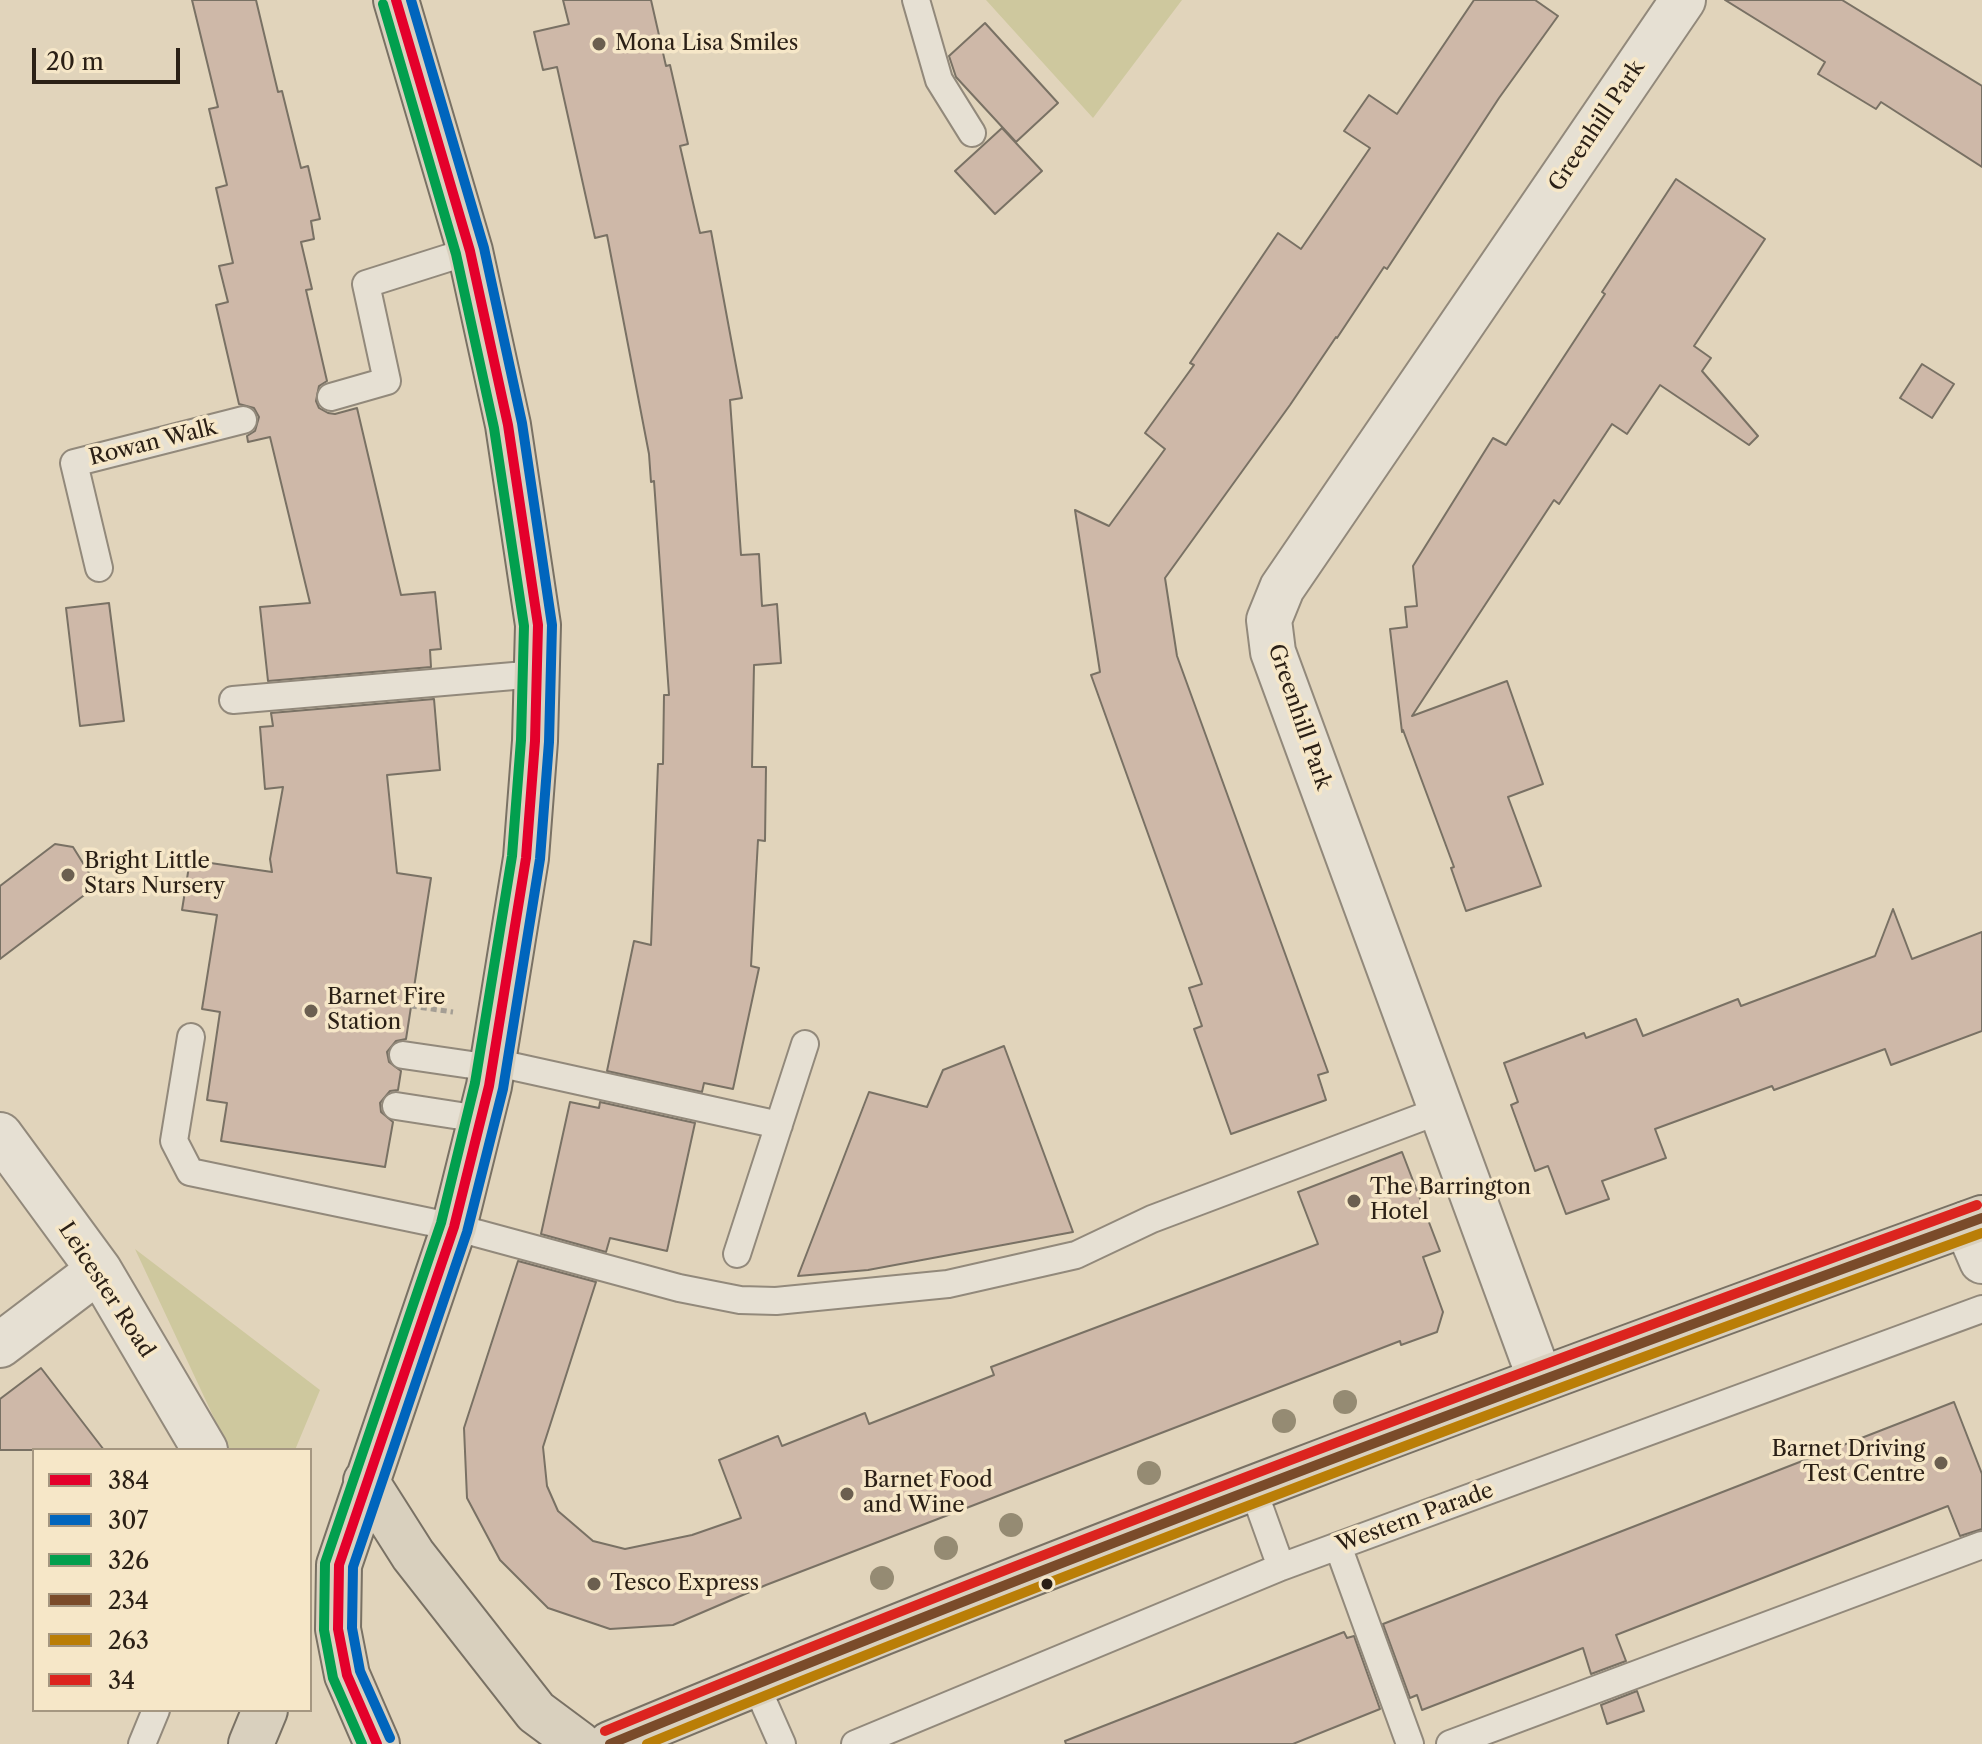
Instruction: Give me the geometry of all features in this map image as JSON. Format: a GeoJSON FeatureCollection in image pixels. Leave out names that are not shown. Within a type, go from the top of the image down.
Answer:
{"type":"FeatureCollection","features":[{"type":"Feature","properties":{"kind":"main road"},"geometry":{"type":"LineString","coordinates":[[377,1744],[347,1675],[338,1629],[323,1611],[454,1227],[492,1065],[526,858],[535,741],[538,625],[508,425],[470,251],[396,0]]}},
{"type":"Feature","properties":{"kind":"main road"},"geometry":{"type":"LineString","coordinates":[[610,1744],[755,1683],[1540,1379],[1977,1234]]}},
{"type":"Feature","properties":{"kind":"main road"},"geometry":{"type":"LineString","coordinates":[[366,1481],[413,1555],[536,1712],[579,1744]]}},
{"type":"Feature","properties":{"kind":"main road"},"geometry":{"type":"LineString","coordinates":[[251,1744],[264,1712]]}},
{"type":"Feature","properties":{"kind":"street","name":"Greenhill Park"},"geometry":{"type":"LineString","coordinates":[[1540,1379],[1273,652],[1269,620],[1282,588],[1683,0]]}},
{"type":"Feature","properties":{"kind":"street","name":"Leicester Road"},"geometry":{"type":"LineString","coordinates":[[0,1135],[99,1270],[204,1448]]}},
{"type":"Feature","properties":{"kind":"street"},"geometry":{"type":"LineString","coordinates":[[0,1345],[99,1270]]}},
{"type":"Feature","properties":{"kind":"lane"},"geometry":{"type":"LineString","coordinates":[[916,0],[939,80],[972,133]]}},
{"type":"Feature","properties":{"kind":"lane"},"geometry":{"type":"LineString","coordinates":[[331,397],[387,381],[366,284],[470,251]]}},
{"type":"Feature","properties":{"kind":"lane","name":"Rowan Walk"},"geometry":{"type":"LineString","coordinates":[[99,568],[74,463],[243,420]]}},
{"type":"Feature","properties":{"kind":"lane"},"geometry":{"type":"LineString","coordinates":[[233,700],[537,674]]}},
{"type":"Feature","properties":{"kind":"lane"},"geometry":{"type":"LineString","coordinates":[[191,1037],[174,1141],[190,1172],[454,1227],[679,1288],[740,1300],[776,1301],[948,1284],[1076,1255],[1152,1219],[1441,1110]]}},
{"type":"Feature","properties":{"kind":"lane"},"geometry":{"type":"LineString","coordinates":[[737,1254],[805,1044]]}},
{"type":"Feature","properties":{"kind":"lane"},"geometry":{"type":"LineString","coordinates":[[403,1055],[492,1065],[779,1125]]}},
{"type":"Feature","properties":{"kind":"lane"},"geometry":{"type":"LineString","coordinates":[[396,1106],[480,1119]]}},
{"type":"Feature","properties":{"kind":"lane","name":"Western Parade"},"geometry":{"type":"LineString","coordinates":[[855,1744],[1281,1567],[1982,1309]]}},
{"type":"Feature","properties":{"kind":"lane"},"geometry":{"type":"LineString","coordinates":[[1253,1489],[1281,1567]]}},
{"type":"Feature","properties":{"kind":"lane"},"geometry":{"type":"LineString","coordinates":[[1450,1744],[1982,1545]]}},
{"type":"Feature","properties":{"kind":"lane"},"geometry":{"type":"LineString","coordinates":[[1338,1546],[1410,1744]]}},
{"type":"Feature","properties":{"kind":"lane"},"geometry":{"type":"LineString","coordinates":[[755,1683],[782,1744]]}},
{"type":"Feature","properties":{"kind":"lane"},"geometry":{"type":"LineString","coordinates":[[142,1744],[155,1712]]}},
{"type":"Feature","properties":{"kind":"shaded area"},"geometry":{"type":"Polygon","coordinates":[[[986,0],[1182,0],[1093,118],[986,0]]]}},
{"type":"Feature","properties":{"kind":"shaded area"},"geometry":{"type":"Polygon","coordinates":[[[135,1249],[320,1390],[296,1448],[228,1448],[135,1249]]]}},
{"type":"Feature","properties":{"kind":"building"},"geometry":{"type":"Polygon","coordinates":[[[192,0],[256,0],[278,92],[282,91],[301,168],[308,166],[320,219],[311,221],[314,239],[301,242],[312,289],[306,290],[327,381],[319,386],[316,401],[319,408],[328,413],[357,408],[401,595],[435,592],[441,649],[430,650],[431,667],[268,681],[260,607],[310,603],[270,437],[248,442],[247,436],[255,431],[259,417],[254,408],[239,404],[216,305],[228,302],[219,266],[233,263],[216,188],[227,185],[209,109],[218,107],[192,0]]]}},
{"type":"Feature","properties":{"kind":"building"},"geometry":{"type":"Polygon","coordinates":[[[563,0],[651,0],[688,144],[680,146],[700,233],[711,231],[742,398],[730,400],[741,555],[759,554],[762,606],[777,604],[781,663],[754,665],[752,767],[766,767],[765,841],[758,840],[751,966],[759,968],[733,1089],[704,1083],[702,1092],[607,1071],[634,941],[651,945],[658,764],[663,764],[664,695],[669,695],[654,481],[651,482],[649,454],[607,235],[595,238],[557,67],[543,70],[534,32],[569,24],[563,0]]]}},
{"type":"Feature","properties":{"kind":"building"},"geometry":{"type":"Polygon","coordinates":[[[1474,0],[1535,0],[1558,16],[1499,98],[1387,269],[1384,267],[1290,405],[1165,578],[1177,656],[1328,1072],[1318,1075],[1326,1100],[1231,1134],[1194,1029],[1202,1026],[1189,988],[1202,984],[1091,675],[1100,672],[1075,510],[1109,526],[1165,449],[1145,433],[1194,365],[1190,363],[1278,233],[1301,249],[1370,148],[1344,131],[1369,95],[1397,114],[1474,0]]]}},
{"type":"Feature","properties":{"kind":"building"},"geometry":{"type":"Polygon","coordinates":[[[1725,0],[1842,0],[1982,86],[1982,167],[1881,102],[1876,109],[1818,74],[1825,62],[1725,0]]]}},
{"type":"Feature","properties":{"kind":"building"},"geometry":{"type":"Polygon","coordinates":[[[985,23],[1058,103],[1016,142],[956,77],[949,56],[985,23]]]}},
{"type":"Feature","properties":{"kind":"building"},"geometry":{"type":"Polygon","coordinates":[[[1002,128],[1042,171],[995,214],[955,171],[1002,128]]]}},
{"type":"Feature","properties":{"kind":"building"},"geometry":{"type":"Polygon","coordinates":[[[1676,179],[1765,239],[1694,346],[1711,358],[1702,371],[1758,436],[1749,445],[1660,385],[1627,434],[1612,424],[1559,504],[1554,500],[1412,716],[1507,681],[1543,784],[1508,797],[1541,886],[1466,911],[1451,868],[1454,867],[1402,732],[1390,629],[1407,627],[1405,607],[1417,606],[1413,566],[1493,438],[1506,445],[1676,179]]]}},
{"type":"Feature","properties":{"kind":"building"},"geometry":{"type":"Polygon","coordinates":[[[1922,364],[1954,384],[1932,418],[1900,398],[1922,364]]]}},
{"type":"Feature","properties":{"kind":"building"},"geometry":{"type":"Polygon","coordinates":[[[109,603],[124,721],[80,726],[66,608],[109,603]]]}},
{"type":"Feature","properties":{"kind":"building","name":"Barnet Fire Station"},"geometry":{"type":"Polygon","coordinates":[[[434,699],[440,770],[387,775],[397,873],[431,878],[406,1039],[396,1041],[387,1052],[389,1062],[401,1071],[398,1090],[390,1091],[380,1103],[381,1112],[393,1122],[385,1167],[221,1141],[227,1103],[207,1100],[220,1012],[202,1009],[217,915],[182,910],[190,860],[272,872],[270,859],[283,787],[265,789],[260,727],[273,726],[271,713],[434,699]]]}},
{"type":"Feature","properties":{"kind":"building"},"geometry":{"type":"Polygon","coordinates":[[[55,844],[73,847],[91,876],[87,893],[0,959],[0,886],[55,844]]]}},
{"type":"Feature","properties":{"kind":"building"},"geometry":{"type":"Polygon","coordinates":[[[1893,909],[1912,959],[1982,932],[1982,1031],[1891,1065],[1885,1049],[1655,1129],[1666,1158],[1602,1181],[1609,1199],[1566,1214],[1548,1166],[1535,1171],[1511,1105],[1518,1102],[1504,1063],[1584,1033],[1586,1038],[1636,1019],[1643,1036],[1738,999],[1741,1006],[1875,956],[1893,909]]]}},
{"type":"Feature","properties":{"kind":"building"},"geometry":{"type":"Polygon","coordinates":[[[1004,1046],[1073,1232],[868,1270],[798,1276],[869,1092],[927,1107],[943,1070],[1004,1046]]]}},
{"type":"Feature","properties":{"kind":"building"},"geometry":{"type":"Polygon","coordinates":[[[570,1102],[599,1108],[600,1102],[695,1123],[667,1251],[610,1238],[606,1252],[541,1234],[570,1102]]]}},
{"type":"Feature","properties":{"kind":"building"},"geometry":{"type":"Polygon","coordinates":[[[1402,1152],[1440,1251],[1423,1257],[1443,1312],[1437,1332],[1401,1345],[1400,1341],[766,1585],[673,1625],[610,1629],[548,1608],[500,1560],[467,1498],[464,1428],[518,1261],[596,1282],[543,1447],[547,1486],[558,1511],[593,1541],[625,1549],[692,1535],[741,1518],[719,1460],[778,1436],[782,1446],[865,1413],[869,1424],[994,1375],[991,1367],[1318,1244],[1298,1192],[1402,1152]]]}},
{"type":"Feature","properties":{"kind":"building"},"geometry":{"type":"Polygon","coordinates":[[[41,1368],[102,1448],[0,1450],[0,1399],[41,1368]]]}},
{"type":"Feature","properties":{"kind":"building"},"geometry":{"type":"Polygon","coordinates":[[[1954,1402],[1982,1474],[1982,1529],[1960,1536],[1948,1506],[1616,1635],[1626,1661],[1591,1674],[1583,1648],[1422,1710],[1417,1695],[1410,1698],[1383,1624],[1954,1402]]]}},
{"type":"Feature","properties":{"kind":"building"},"geometry":{"type":"Polygon","coordinates":[[[1344,1632],[1347,1638],[1354,1636],[1380,1709],[1293,1744],[1066,1744],[1065,1741],[1344,1632]]]}},
{"type":"Feature","properties":{"kind":"building"},"geometry":{"type":"Polygon","coordinates":[[[1637,1691],[1644,1711],[1607,1724],[1601,1705],[1637,1691]]]}},
{"type":"Feature","properties":{"kind":"transit line","name":"384"},"geometry":{"type":"LineString","coordinates":[[377,1744],[347,1675],[338,1629],[339,1565],[454,1227],[489,1086],[526,858],[535,741],[538,625],[508,425],[470,251],[396,0]]}},
{"type":"Feature","properties":{"kind":"transit line","name":"307"},"geometry":{"type":"LineString","coordinates":[[390,1738],[360,1671],[352,1628],[353,1567],[467,1232],[503,1089],[540,859],[549,742],[552,625],[522,423],[484,248],[411,0]]}},
{"type":"Feature","properties":{"kind":"transit line","name":"326"},"geometry":{"type":"LineString","coordinates":[[362,1744],[333,1678],[324,1630],[325,1563],[441,1223],[475,1083],[512,856],[521,740],[524,626],[494,428],[456,254],[383,4]]}},
{"type":"Feature","properties":{"kind":"transit line","name":"34"},"geometry":{"type":"LineString","coordinates":[[605,1731],[1288,1461],[1977,1205]]}},
{"type":"Feature","properties":{"kind":"transit line","name":"234"},"geometry":{"type":"LineString","coordinates":[[610,1744],[1293,1474],[1982,1218]]}},
{"type":"Feature","properties":{"kind":"transit line","name":"263"},"geometry":{"type":"LineString","coordinates":[[647,1744],[979,1610],[1312,1481],[1982,1233]]}},
{"type":"Feature","properties":{"kind":"place","name":"Mona Lisa Smiles"},"geometry":{"type":"Point","coordinates":[599,44]}},
{"type":"Feature","properties":{"kind":"place","name":"Bright Little Stars Nursery"},"geometry":{"type":"Point","coordinates":[68,875]}},
{"type":"Feature","properties":{"kind":"place","name":"Barnet Fire Station"},"geometry":{"type":"Point","coordinates":[311,1011]}},
{"type":"Feature","properties":{"kind":"place","name":"The Barrington Hotel"},"geometry":{"type":"Point","coordinates":[1354,1201]}},
{"type":"Feature","properties":{"kind":"place","name":"Barnet Driving Test Centre"},"geometry":{"type":"Point","coordinates":[1941,1463]}},
{"type":"Feature","properties":{"kind":"place","name":"Barnet Food and Wine"},"geometry":{"type":"Point","coordinates":[847,1494]}},
{"type":"Feature","properties":{"kind":"place","name":"Tesco Express"},"geometry":{"type":"Point","coordinates":[594,1584]}}]}
